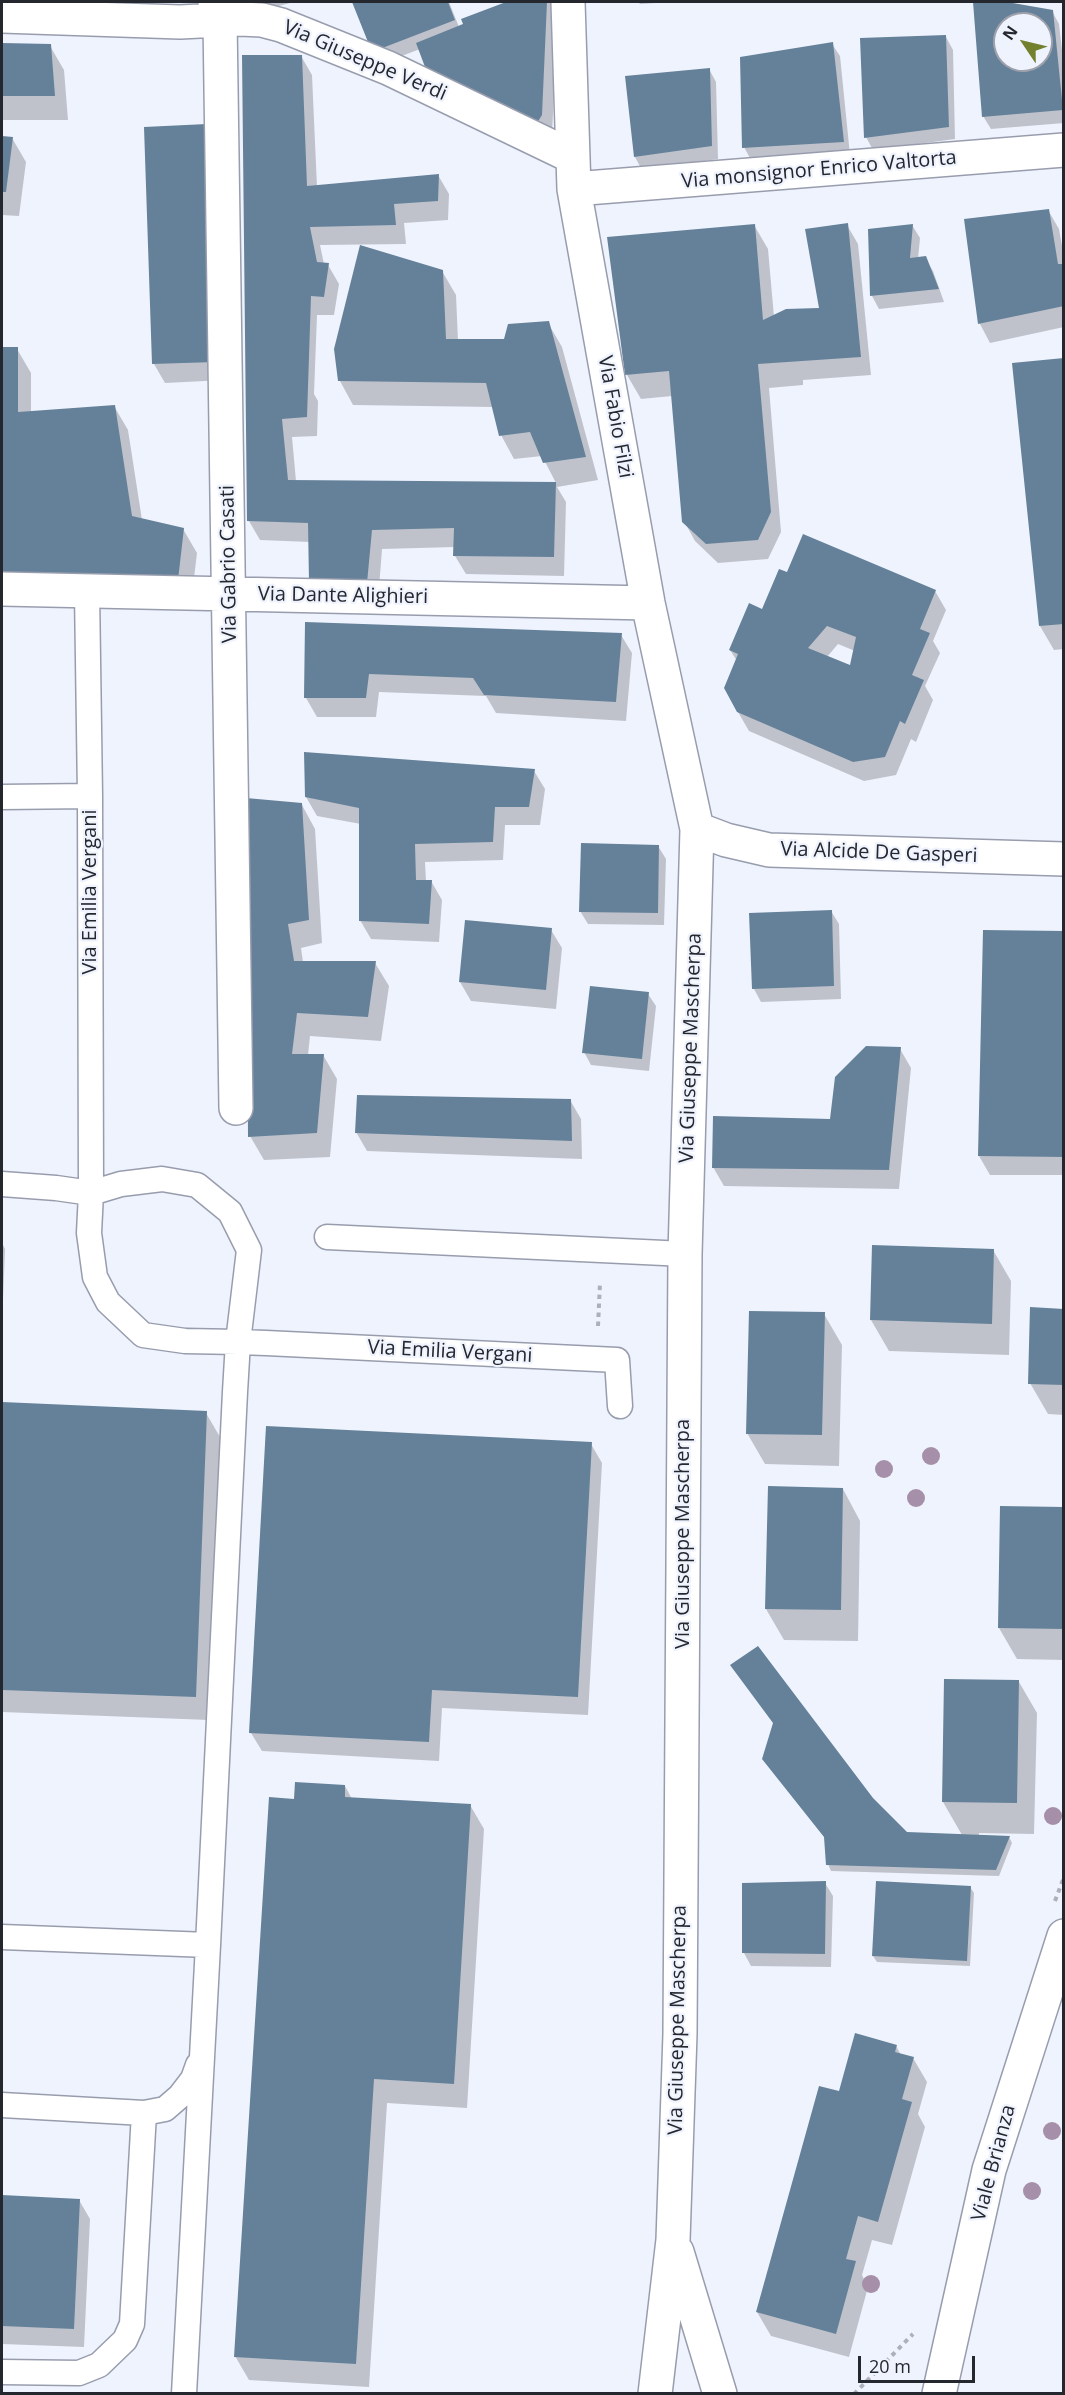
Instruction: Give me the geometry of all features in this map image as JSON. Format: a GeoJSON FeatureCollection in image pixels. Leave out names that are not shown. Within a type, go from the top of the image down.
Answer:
{"type":"FeatureCollection","features":[{"type":"Feature","properties":{"kind":"street","name":"Via Fabio Filzi"},"geometry":{"type":"LineString","coordinates":[[568,2],[571,156],[574,189],[648,603],[697,829]]}},
{"type":"Feature","properties":{"kind":"street","name":"Via Giuseppe Verdi"},"geometry":{"type":"LineString","coordinates":[[2,16],[180,22],[218,11],[262,20],[308,35],[388,68],[571,156]]}},
{"type":"Feature","properties":{"kind":"street","name":"Via Gabrio Casati"},"geometry":{"type":"LineString","coordinates":[[218,11],[230,593],[236,1108]]}},
{"type":"Feature","properties":{"kind":"street","name":"Via monsignor Enrico Valtorta"},"geometry":{"type":"LineString","coordinates":[[574,189],[1064,150]]}},
{"type":"Feature","properties":{"kind":"street","name":"Via Dante Alighieri"},"geometry":{"type":"LineString","coordinates":[[2,589],[648,603]]}},
{"type":"Feature","properties":{"kind":"street","name":"Via Alcide De Gasperi"},"geometry":{"type":"LineString","coordinates":[[697,829],[726,840],[769,850],[1064,859]]}},
{"type":"Feature","properties":{"kind":"street","name":"Via Giuseppe Mascherpa"},"geometry":{"type":"LineString","coordinates":[[655,2394],[673,2240],[680,2034],[685,1254],[697,829]]}},
{"type":"Feature","properties":{"kind":"street","name":"Viale Brianza"},"geometry":{"type":"LineString","coordinates":[[939,2394],[989,2170],[1054,1990],[1064,1936]]}},
{"type":"Feature","properties":{"kind":"street","name":"Via Giuseppe Mascherpa"},"geometry":{"type":"LineString","coordinates":[[673,2240],[720,2394]]}},
{"type":"Feature","properties":{"kind":"lane","name":"Via Emilia Vergani"},"geometry":{"type":"LineString","coordinates":[[87,592],[90,796],[91,1193],[89,1233],[95,1277],[108,1302],[143,1335],[185,1341],[617,1360],[620,1406]]}},
{"type":"Feature","properties":{"kind":"lane"},"geometry":{"type":"LineString","coordinates":[[2,797],[90,796]]}},
{"type":"Feature","properties":{"kind":"lane"},"geometry":{"type":"LineString","coordinates":[[2,1184],[91,1193],[121,1184],[162,1179],[197,1185],[231,1212],[249,1250],[238,1342],[184,2394]]}},
{"type":"Feature","properties":{"kind":"lane"},"geometry":{"type":"LineString","coordinates":[[327,1238],[685,1254]]}},
{"type":"Feature","properties":{"kind":"lane"},"geometry":{"type":"LineString","coordinates":[[2,1937],[208,1946]]}},
{"type":"Feature","properties":{"kind":"lane"},"geometry":{"type":"LineString","coordinates":[[2,2105],[144,2113],[165,2109],[180,2096],[193,2079],[202,2057]]}},
{"type":"Feature","properties":{"kind":"lane"},"geometry":{"type":"LineString","coordinates":[[2,2372],[79,2373],[99,2365],[125,2340],[132,2324],[144,2113]]}},
{"type":"Feature","properties":{"kind":"path"},"geometry":{"type":"LineString","coordinates":[[596,1358],[601,1252]]}},
{"type":"Feature","properties":{"kind":"building"},"geometry":{"type":"Polygon","coordinates":[[[57,2],[147,2],[147,9],[57,2]]]}},
{"type":"Feature","properties":{"kind":"building"},"geometry":{"type":"Polygon","coordinates":[[[352,2],[448,2],[455,20],[372,52],[352,2]]]}},
{"type":"Feature","properties":{"kind":"building"},"geometry":{"type":"Polygon","coordinates":[[[506,2],[547,2],[542,115],[537,123],[428,75],[416,43],[463,24],[461,19],[506,2]]]}},
{"type":"Feature","properties":{"kind":"building"},"geometry":{"type":"Polygon","coordinates":[[[973,2],[1007,2],[1053,10],[1063,110],[982,117],[973,2]]]}},
{"type":"Feature","properties":{"kind":"building"},"geometry":{"type":"Polygon","coordinates":[[[946,35],[949,127],[864,138],[860,38],[946,35]]]}},
{"type":"Feature","properties":{"kind":"building"},"geometry":{"type":"Polygon","coordinates":[[[833,42],[844,142],[742,148],[740,57],[833,42]]]}},
{"type":"Feature","properties":{"kind":"building"},"geometry":{"type":"Polygon","coordinates":[[[2,43],[51,44],[55,96],[2,96],[2,43]]]}},
{"type":"Feature","properties":{"kind":"building"},"geometry":{"type":"Polygon","coordinates":[[[242,55],[302,55],[307,186],[439,174],[438,201],[394,204],[396,225],[310,227],[317,262],[329,263],[324,297],[311,296],[307,417],[282,419],[288,480],[556,482],[554,557],[453,556],[454,528],[372,530],[367,583],[309,582],[308,523],[247,521],[242,55]]]}},
{"type":"Feature","properties":{"kind":"building"},"geometry":{"type":"Polygon","coordinates":[[[710,68],[712,146],[634,157],[625,76],[710,68]]]}},
{"type":"Feature","properties":{"kind":"building"},"geometry":{"type":"Polygon","coordinates":[[[207,124],[215,362],[152,364],[144,127],[207,124]]]}},
{"type":"Feature","properties":{"kind":"building"},"geometry":{"type":"Polygon","coordinates":[[[2,136],[13,137],[6,192],[2,192],[2,136]]]}},
{"type":"Feature","properties":{"kind":"building"},"geometry":{"type":"Polygon","coordinates":[[[1049,209],[1058,264],[1064,264],[1064,306],[978,324],[964,219],[1049,209]]]}},
{"type":"Feature","properties":{"kind":"building"},"geometry":{"type":"Polygon","coordinates":[[[848,223],[861,357],[758,364],[771,512],[758,540],[706,544],[682,522],[669,371],[625,375],[607,237],[755,224],[763,320],[786,309],[819,308],[805,229],[848,223]]]}},
{"type":"Feature","properties":{"kind":"building"},"geometry":{"type":"Polygon","coordinates":[[[913,224],[910,258],[926,256],[939,289],[870,296],[868,229],[913,224]]]}},
{"type":"Feature","properties":{"kind":"building"},"geometry":{"type":"Polygon","coordinates":[[[360,245],[443,270],[446,339],[504,339],[508,324],[549,321],[586,457],[543,463],[530,432],[499,436],[486,383],[338,381],[334,349],[360,245]]]}},
{"type":"Feature","properties":{"kind":"building"},"geometry":{"type":"Polygon","coordinates":[[[2,347],[18,347],[18,412],[115,405],[132,516],[184,528],[178,580],[2,575],[2,347]]]}},
{"type":"Feature","properties":{"kind":"building"},"geometry":{"type":"Polygon","coordinates":[[[1064,358],[1064,624],[1039,626],[1012,363],[1064,358]]]}},
{"type":"Feature","properties":{"kind":"building"},"geometry":{"type":"Polygon","coordinates":[[[803,534],[936,590],[920,629],[930,633],[912,675],[924,680],[905,724],[900,721],[885,757],[853,762],[737,712],[724,688],[738,654],[729,650],[749,603],[762,609],[779,569],[787,572],[803,534]],[[827,626],[808,648],[850,665],[856,637],[827,626]]]}},
{"type":"Feature","properties":{"kind":"building"},"geometry":{"type":"Polygon","coordinates":[[[305,622],[622,633],[616,702],[484,695],[473,678],[369,674],[366,698],[304,698],[305,622]]]}},
{"type":"Feature","properties":{"kind":"building"},"geometry":{"type":"Polygon","coordinates":[[[304,752],[535,769],[529,807],[495,807],[493,842],[415,844],[416,880],[432,880],[429,924],[359,921],[359,808],[305,797],[304,752]]]}},
{"type":"Feature","properties":{"kind":"building"},"geometry":{"type":"Polygon","coordinates":[[[246,798],[302,803],[309,920],[288,924],[294,961],[376,961],[368,1017],[297,1013],[292,1054],[324,1054],[317,1133],[248,1137],[246,798]]]}},
{"type":"Feature","properties":{"kind":"building"},"geometry":{"type":"Polygon","coordinates":[[[581,843],[659,845],[658,913],[579,912],[581,843]]]}},
{"type":"Feature","properties":{"kind":"building"},"geometry":{"type":"Polygon","coordinates":[[[832,910],[834,986],[752,989],[749,913],[832,910]]]}},
{"type":"Feature","properties":{"kind":"building"},"geometry":{"type":"Polygon","coordinates":[[[465,920],[552,928],[546,990],[459,982],[465,920]]]}},
{"type":"Feature","properties":{"kind":"building"},"geometry":{"type":"Polygon","coordinates":[[[983,930],[1064,931],[1064,1157],[978,1156],[983,930]]]}},
{"type":"Feature","properties":{"kind":"building"},"geometry":{"type":"Polygon","coordinates":[[[590,986],[649,992],[642,1059],[582,1053],[590,986]]]}},
{"type":"Feature","properties":{"kind":"building"},"geometry":{"type":"Polygon","coordinates":[[[866,1046],[901,1047],[889,1170],[712,1168],[713,1116],[830,1119],[835,1077],[866,1046]]]}},
{"type":"Feature","properties":{"kind":"building"},"geometry":{"type":"Polygon","coordinates":[[[357,1095],[571,1099],[572,1141],[355,1133],[357,1095]]]}},
{"type":"Feature","properties":{"kind":"building"},"geometry":{"type":"Polygon","coordinates":[[[872,1245],[994,1249],[992,1324],[870,1320],[872,1245]]]}},
{"type":"Feature","properties":{"kind":"building"},"geometry":{"type":"Polygon","coordinates":[[[1030,1307],[1064,1309],[1064,1385],[1028,1384],[1030,1307]]]}},
{"type":"Feature","properties":{"kind":"building"},"geometry":{"type":"Polygon","coordinates":[[[749,1311],[825,1312],[822,1435],[746,1434],[749,1311]]]}},
{"type":"Feature","properties":{"kind":"building"},"geometry":{"type":"Polygon","coordinates":[[[2,1402],[207,1411],[196,1697],[2,1690],[2,1402]]]}},
{"type":"Feature","properties":{"kind":"building"},"geometry":{"type":"Polygon","coordinates":[[[266,1426],[592,1442],[578,1697],[432,1690],[429,1742],[249,1733],[266,1426]]]}},
{"type":"Feature","properties":{"kind":"building"},"geometry":{"type":"Polygon","coordinates":[[[768,1486],[843,1488],[841,1610],[765,1609],[768,1486]]]}},
{"type":"Feature","properties":{"kind":"building"},"geometry":{"type":"Polygon","coordinates":[[[1000,1506],[1064,1507],[1064,1629],[998,1628],[1000,1506]]]}},
{"type":"Feature","properties":{"kind":"building"},"geometry":{"type":"Polygon","coordinates":[[[758,1646],[873,1798],[907,1832],[1010,1836],[996,1870],[826,1865],[824,1837],[762,1759],[773,1723],[730,1665],[758,1646]]]}},
{"type":"Feature","properties":{"kind":"building"},"geometry":{"type":"Polygon","coordinates":[[[944,1679],[1019,1680],[1017,1803],[942,1802],[944,1679]]]}},
{"type":"Feature","properties":{"kind":"building"},"geometry":{"type":"Polygon","coordinates":[[[295,1782],[345,1785],[345,1797],[471,1804],[454,2084],[374,2079],[356,2364],[234,2357],[269,1797],[294,1799],[295,1782]]]}},
{"type":"Feature","properties":{"kind":"building"},"geometry":{"type":"Polygon","coordinates":[[[826,1881],[825,1954],[742,1953],[742,1883],[826,1881]]]}},
{"type":"Feature","properties":{"kind":"building"},"geometry":{"type":"Polygon","coordinates":[[[876,1881],[971,1886],[967,1961],[872,1956],[876,1881]]]}},
{"type":"Feature","properties":{"kind":"building"},"geometry":{"type":"Polygon","coordinates":[[[855,2033],[897,2045],[895,2052],[914,2057],[902,2099],[912,2102],[878,2222],[858,2216],[846,2259],[856,2261],[836,2334],[756,2312],[819,2086],[839,2091],[855,2033]]]}},
{"type":"Feature","properties":{"kind":"building"},"geometry":{"type":"Polygon","coordinates":[[[2,2195],[80,2199],[74,2329],[2,2326],[2,2195]]]}}]}
